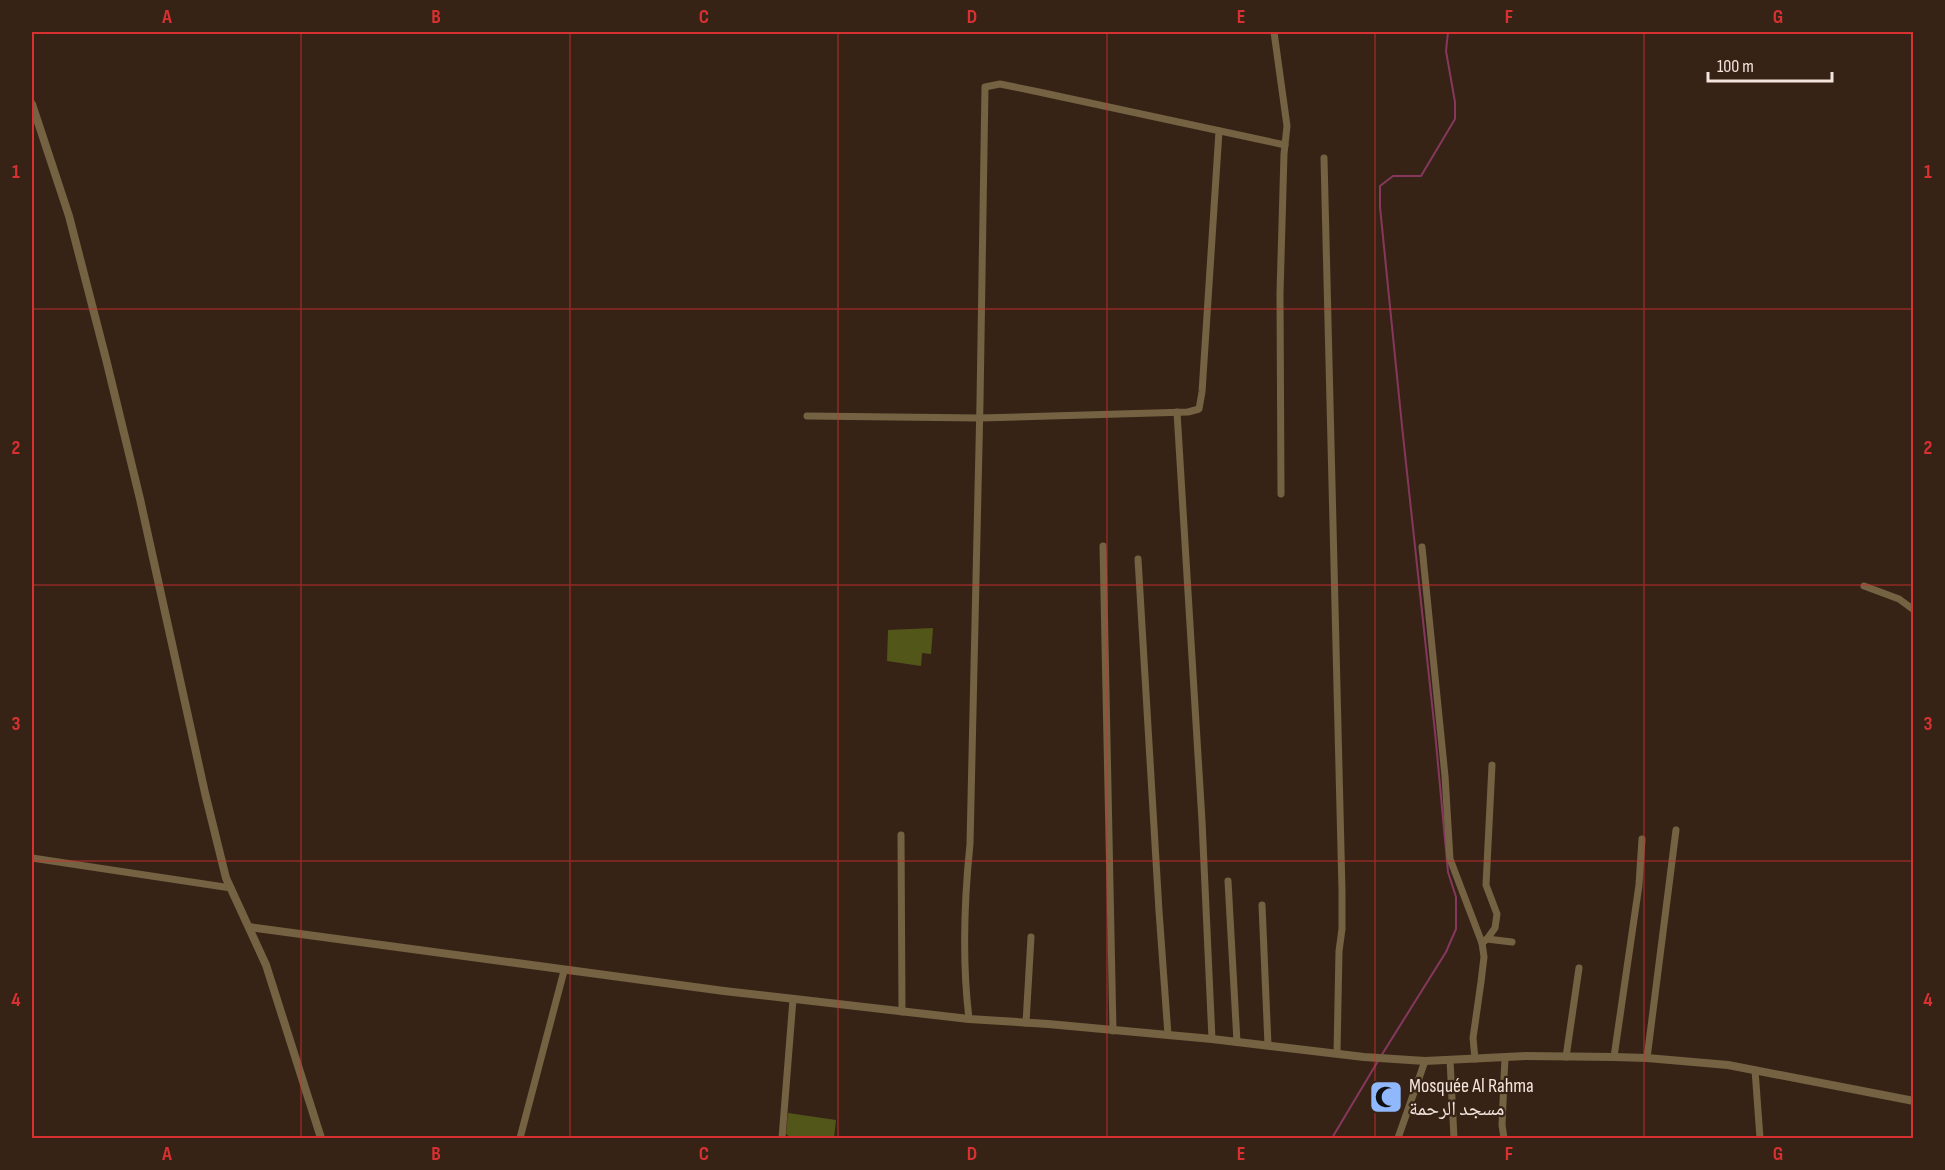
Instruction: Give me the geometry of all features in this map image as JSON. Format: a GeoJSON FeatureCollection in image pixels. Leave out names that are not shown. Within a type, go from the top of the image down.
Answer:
{"type":"FeatureCollection","features":[{"type":"Feature","properties":{"kind":"street"},"geometry":{"type":"LineString","coordinates":[[1274,32],[1287,126],[1280,293],[1281,494]]}},
{"type":"Feature","properties":{"kind":"street"},"geometry":{"type":"LineString","coordinates":[[969,1019],[965,985],[965,892],[970,844],[985,87],[1000,84],[1285,146]]}},
{"type":"Feature","properties":{"kind":"street"},"geometry":{"type":"LineString","coordinates":[[32,104],[69,216],[103,348],[140,499],[226,879],[266,965],[321,1138]]}},
{"type":"Feature","properties":{"kind":"street"},"geometry":{"type":"LineString","coordinates":[[807,416],[980,418],[1177,412],[1199,409],[1219,131]]}},
{"type":"Feature","properties":{"kind":"street"},"geometry":{"type":"LineString","coordinates":[[1324,158],[1342,901],[1337,1053]]}},
{"type":"Feature","properties":{"kind":"street"},"geometry":{"type":"LineString","coordinates":[[1177,412],[1202,821],[1212,1039]]}},
{"type":"Feature","properties":{"kind":"street"},"geometry":{"type":"LineString","coordinates":[[1103,546],[1113,1031]]}},
{"type":"Feature","properties":{"kind":"street"},"geometry":{"type":"LineString","coordinates":[[1422,547],[1445,776],[1450,859],[1485,941],[1473,1038],[1475,1059]]}},
{"type":"Feature","properties":{"kind":"street"},"geometry":{"type":"LineString","coordinates":[[1138,558],[1158,911],[1168,1035]]}},
{"type":"Feature","properties":{"kind":"street"},"geometry":{"type":"LineString","coordinates":[[1864,586],[1899,599],[1914,610]]}},
{"type":"Feature","properties":{"kind":"street"},"geometry":{"type":"LineString","coordinates":[[1485,941],[1495,928],[1497,914],[1486,885],[1492,765]]}},
{"type":"Feature","properties":{"kind":"street"},"geometry":{"type":"LineString","coordinates":[[1647,1058],[1676,831]]}},
{"type":"Feature","properties":{"kind":"street"},"geometry":{"type":"LineString","coordinates":[[901,835],[902,1012]]}},
{"type":"Feature","properties":{"kind":"street"},"geometry":{"type":"LineString","coordinates":[[1614,1057],[1639,885],[1642,840]]}},
{"type":"Feature","properties":{"kind":"street"},"geometry":{"type":"LineString","coordinates":[[32,858],[231,888]]}},
{"type":"Feature","properties":{"kind":"street"},"geometry":{"type":"LineString","coordinates":[[1228,882],[1237,1042]]}},
{"type":"Feature","properties":{"kind":"street"},"geometry":{"type":"LineString","coordinates":[[1262,905],[1268,1045]]}},
{"type":"Feature","properties":{"kind":"street"},"geometry":{"type":"LineString","coordinates":[[249,927],[564,971],[902,1012],[1212,1039],[1364,1057],[1425,1061],[1505,1057],[1614,1057],[1728,1065],[1914,1101]]}},
{"type":"Feature","properties":{"kind":"street"},"geometry":{"type":"LineString","coordinates":[[1026,1023],[1031,937]]}},
{"type":"Feature","properties":{"kind":"street"},"geometry":{"type":"LineString","coordinates":[[1485,941],[1512,942]]}},
{"type":"Feature","properties":{"kind":"street"},"geometry":{"type":"LineString","coordinates":[[1566,1057],[1579,968]]}},
{"type":"Feature","properties":{"kind":"street"},"geometry":{"type":"LineString","coordinates":[[520,1138],[564,971]]}},
{"type":"Feature","properties":{"kind":"street"},"geometry":{"type":"LineString","coordinates":[[782,1138],[793,999]]}},
{"type":"Feature","properties":{"kind":"street"},"geometry":{"type":"LineString","coordinates":[[1504,1138],[1502,1125],[1505,1057]]}},
{"type":"Feature","properties":{"kind":"street"},"geometry":{"type":"LineString","coordinates":[[1450,1060],[1454,1138]]}},
{"type":"Feature","properties":{"kind":"street"},"geometry":{"type":"LineString","coordinates":[[1398,1138],[1425,1061]]}},
{"type":"Feature","properties":{"kind":"street"},"geometry":{"type":"LineString","coordinates":[[1755,1070],[1760,1138]]}},
{"type":"Feature","properties":{"kind":"green space"},"geometry":{"type":"Polygon","coordinates":[[[933,628],[931,654],[922,653],[921,666],[887,661],[888,630],[933,628]]]}},
{"type":"Feature","properties":{"kind":"green space"},"geometry":{"type":"Polygon","coordinates":[[[788,1113],[836,1120],[834,1138],[791,1138],[786,1134],[788,1113]]]}},
{"type":"Feature","properties":{"kind":"waterway"},"geometry":{"type":"LineString","coordinates":[[1381,1056],[1446,952],[1456,929],[1456,897],[1448,872],[1380,207],[1380,186],[1393,176],[1421,176],[1455,119],[1455,102],[1446,51],[1448,32]]}},
{"type":"Feature","properties":{"kind":"waterway"},"geometry":{"type":"LineString","coordinates":[[1332,1138],[1378,1061]]}},
{"type":"Feature","properties":{"kind":"place","name":"Mosquée Al Rahma مسجد الرحمة"},"geometry":{"type":"Point","coordinates":[1386,1097]}}]}
